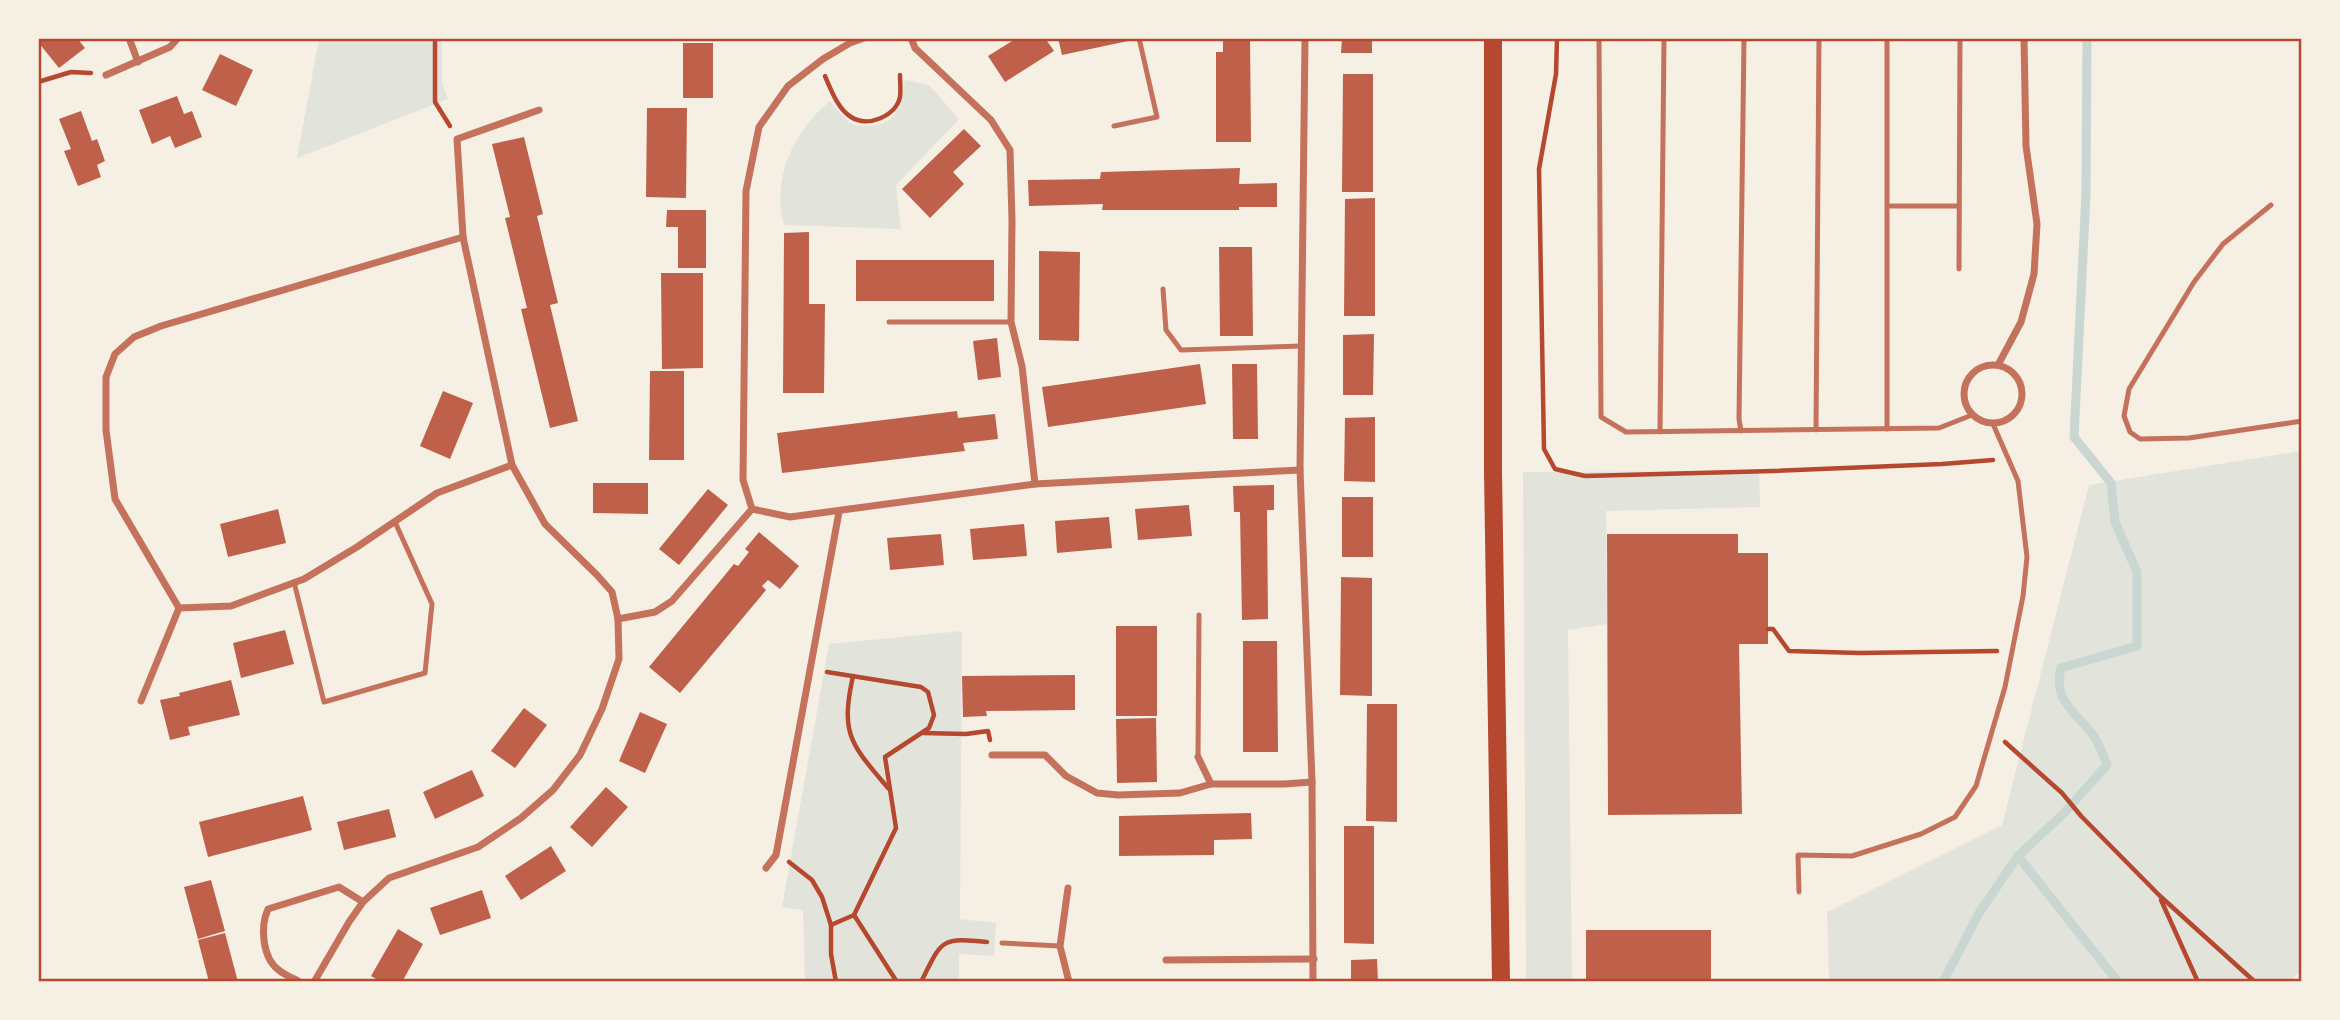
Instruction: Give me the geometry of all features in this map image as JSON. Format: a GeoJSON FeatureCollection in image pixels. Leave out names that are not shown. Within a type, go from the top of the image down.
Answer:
{"type":"FeatureCollection","features":[{"type":"Feature","properties":{"kind":"main road"},"geometry":{"type":"LineString","coordinates":[[1493,38],[1493,472],[1501,982]]}},
{"type":"Feature","properties":{"kind":"street"},"geometry":{"type":"LineString","coordinates":[[129,38],[138,62]]}},
{"type":"Feature","properties":{"kind":"street"},"geometry":{"type":"LineString","coordinates":[[106,75],[170,47],[178,38]]}},
{"type":"Feature","properties":{"kind":"street"},"geometry":{"type":"LineString","coordinates":[[751,509],[743,480],[746,191],[759,127],[788,86],[849,41],[864,38]]}},
{"type":"Feature","properties":{"kind":"street"},"geometry":{"type":"LineString","coordinates":[[911,38],[915,48],[991,120],[1010,150],[1011,322],[1022,366],[1035,484]]}},
{"type":"Feature","properties":{"kind":"street"},"geometry":{"type":"LineString","coordinates":[[1304,38],[1300,470],[1312,782],[1313,982]]}},
{"type":"Feature","properties":{"kind":"street"},"geometry":{"type":"LineString","coordinates":[[1998,365],[2021,322],[2034,274],[2037,224],[2026,146],[2024,38]]}},
{"type":"Feature","properties":{"kind":"street"},"geometry":{"type":"LineString","coordinates":[[314,982],[342,932],[363,902],[389,878],[478,846],[521,818],[554,790],[580,755],[602,709],[619,659],[618,619],[612,592],[545,524],[512,465],[463,237],[457,139],[539,110]]}},
{"type":"Feature","properties":{"kind":"street"},"geometry":{"type":"LineString","coordinates":[[179,608],[115,499],[106,430],[106,377],[115,354],[134,337],[161,326],[463,237]]}},
{"type":"Feature","properties":{"kind":"street"},"geometry":{"type":"LineString","coordinates":[[1998,365],[2012,371],[2019,378],[2023,394],[2015,414],[2007,420],[1993,424],[1983,422],[1972,415],[1966,406],[1964,393],[1966,383],[1980,367],[1998,365]]}},
{"type":"Feature","properties":{"kind":"street"},"geometry":{"type":"LineString","coordinates":[[179,608],[231,606],[294,582],[347,554],[438,494],[512,465]]}},
{"type":"Feature","properties":{"kind":"street"},"geometry":{"type":"LineString","coordinates":[[751,509],[790,517],[1035,484],[1300,470]]}},
{"type":"Feature","properties":{"kind":"street"},"geometry":{"type":"LineString","coordinates":[[618,619],[655,612],[672,601],[751,509]]}},
{"type":"Feature","properties":{"kind":"street"},"geometry":{"type":"LineString","coordinates":[[766,868],[776,855],[839,512]]}},
{"type":"Feature","properties":{"kind":"street"},"geometry":{"type":"LineString","coordinates":[[141,701],[179,608]]}},
{"type":"Feature","properties":{"kind":"street"},"geometry":{"type":"LineString","coordinates":[[992,755],[1045,755],[1066,776],[1097,793],[1118,795],[1180,793],[1211,784],[1312,782]]}},
{"type":"Feature","properties":{"kind":"street"},"geometry":{"type":"LineString","coordinates":[[1198,757],[1211,784]]}},
{"type":"Feature","properties":{"kind":"street"},"geometry":{"type":"LineString","coordinates":[[300,982],[277,970],[264,946],[263,921],[268,909],[339,887],[363,902]]}},
{"type":"Feature","properties":{"kind":"street"},"geometry":{"type":"LineString","coordinates":[[1068,888],[1060,946],[1069,982]]}},
{"type":"Feature","properties":{"kind":"street"},"geometry":{"type":"LineString","coordinates":[[1166,960],[1314,959]]}},
{"type":"Feature","properties":{"kind":"lane"},"geometry":{"type":"LineString","coordinates":[[1114,126],[1157,117],[1139,38]]}},
{"type":"Feature","properties":{"kind":"lane"},"geometry":{"type":"LineString","coordinates":[[1599,38],[1601,417],[1626,432],[1660,432],[1939,428],[1972,415]]}},
{"type":"Feature","properties":{"kind":"lane"},"geometry":{"type":"LineString","coordinates":[[1660,432],[1664,38]]}},
{"type":"Feature","properties":{"kind":"lane"},"geometry":{"type":"LineString","coordinates":[[1741,431],[1744,38]]}},
{"type":"Feature","properties":{"kind":"lane"},"geometry":{"type":"LineString","coordinates":[[1816,430],[1819,38]]}},
{"type":"Feature","properties":{"kind":"lane"},"geometry":{"type":"LineString","coordinates":[[1887,38],[1887,429]]}},
{"type":"Feature","properties":{"kind":"lane"},"geometry":{"type":"LineString","coordinates":[[1959,269],[1960,38]]}},
{"type":"Feature","properties":{"kind":"lane"},"geometry":{"type":"LineString","coordinates":[[2271,205],[2223,244],[2194,282],[2129,389],[2124,416],[2130,432],[2140,439],[2189,438],[2301,421]]}},
{"type":"Feature","properties":{"kind":"lane"},"geometry":{"type":"LineString","coordinates":[[1888,206],[1959,206]]}},
{"type":"Feature","properties":{"kind":"lane"},"geometry":{"type":"LineString","coordinates":[[1163,289],[1166,330],[1181,350],[1301,346]]}},
{"type":"Feature","properties":{"kind":"lane"},"geometry":{"type":"LineString","coordinates":[[889,323],[1011,322]]}},
{"type":"Feature","properties":{"kind":"lane"},"geometry":{"type":"LineString","coordinates":[[1799,892],[1798,855],[1852,856],[1921,834],[1955,817],[1976,786],[2005,687],[2027,558],[2018,481],[1993,424]]}},
{"type":"Feature","properties":{"kind":"lane"},"geometry":{"type":"LineString","coordinates":[[294,582],[324,702],[425,673],[432,604],[395,522]]}},
{"type":"Feature","properties":{"kind":"lane"},"geometry":{"type":"LineString","coordinates":[[1198,757],[1199,615]]}},
{"type":"Feature","properties":{"kind":"lane"},"geometry":{"type":"LineString","coordinates":[[1002,943],[1060,946]]}},
{"type":"Feature","properties":{"kind":"path"},"geometry":{"type":"LineString","coordinates":[[435,38],[435,102],[457,139]]}},
{"type":"Feature","properties":{"kind":"path"},"geometry":{"type":"LineString","coordinates":[[818,63],[842,109],[852,118],[867,121],[877,120],[894,110],[900,98],[900,75]]}},
{"type":"Feature","properties":{"kind":"path"},"geometry":{"type":"LineString","coordinates":[[38,82],[71,72]]}},
{"type":"Feature","properties":{"kind":"path"},"geometry":{"type":"LineString","coordinates":[[1768,629],[1773,629],[1789,650],[1860,653],[1928,650],[2012,651]]}},
{"type":"Feature","properties":{"kind":"path"},"geometry":{"type":"LineString","coordinates":[[810,669],[920,687],[928,692],[934,715],[929,728],[885,757],[896,828],[855,915],[831,925]]}},
{"type":"Feature","properties":{"kind":"path"},"geometry":{"type":"LineString","coordinates":[[853,676],[847,704],[849,732],[860,754],[889,789]]}},
{"type":"Feature","properties":{"kind":"path"},"geometry":{"type":"LineString","coordinates":[[1991,730],[2062,793],[2160,896],[2235,961],[2255,982]]}},
{"type":"Feature","properties":{"kind":"path"},"geometry":{"type":"LineString","coordinates":[[922,733],[966,734],[988,731],[992,755]]}},
{"type":"Feature","properties":{"kind":"path"},"geometry":{"type":"LineString","coordinates":[[776,855],[801,869],[812,880],[822,897],[831,925],[831,954],[836,982]]}},
{"type":"Feature","properties":{"kind":"path"},"geometry":{"type":"LineString","coordinates":[[2160,896],[2198,982]]}},
{"type":"Feature","properties":{"kind":"path"},"geometry":{"type":"LineString","coordinates":[[855,915],[897,982]]}},
{"type":"Feature","properties":{"kind":"path"},"geometry":{"type":"LineString","coordinates":[[922,982],[938,948],[947,943],[956,939],[1002,943]]}},
{"type":"Feature","properties":{"kind":"shaded area"},"geometry":{"type":"Polygon","coordinates":[[[319,39],[442,39],[442,83],[448,99],[297,158],[319,39]]]}},
{"type":"Feature","properties":{"kind":"shaded area"},"geometry":{"type":"Polygon","coordinates":[[[905,80],[929,85],[959,119],[896,185],[901,229],[784,225],[781,208],[783,173],[796,141],[806,126],[830,101],[846,120],[853,124],[869,126],[887,121],[893,117],[900,105],[905,80]]]}},
{"type":"Feature","properties":{"kind":"shaded area"},"geometry":{"type":"Polygon","coordinates":[[[2301,451],[2301,970],[2289,982],[1829,981],[1827,912],[2002,825],[2089,485],[2301,451]]]}},
{"type":"Feature","properties":{"kind":"shaded area"},"geometry":{"type":"Polygon","coordinates":[[[1759,471],[1760,507],[1606,511],[1607,624],[1568,630],[1572,981],[1526,981],[1523,472],[1759,471]]]}},
{"type":"Feature","properties":{"kind":"shaded area"},"geometry":{"type":"Polygon","coordinates":[[[962,631],[960,919],[996,923],[994,956],[959,954],[959,981],[805,981],[803,910],[782,907],[829,644],[962,631]]]}},
{"type":"Feature","properties":{"kind":"building"},"geometry":{"type":"Polygon","coordinates":[[[38,38],[77,38],[85,48],[59,68],[38,42],[38,38]]]}},
{"type":"Feature","properties":{"kind":"building"},"geometry":{"type":"Polygon","coordinates":[[[1017,38],[1045,38],[1054,51],[1005,82],[988,56],[1017,38]]]}},
{"type":"Feature","properties":{"kind":"building"},"geometry":{"type":"Polygon","coordinates":[[[1058,38],[1133,38],[1133,40],[1062,55],[1058,38]]]}},
{"type":"Feature","properties":{"kind":"building"},"geometry":{"type":"Polygon","coordinates":[[[1223,38],[1250,38],[1251,142],[1216,142],[1216,52],[1223,52],[1223,38]]]}},
{"type":"Feature","properties":{"kind":"building"},"geometry":{"type":"Polygon","coordinates":[[[1342,38],[1372,38],[1372,53],[1341,53],[1342,38]]]}},
{"type":"Feature","properties":{"kind":"building"},"geometry":{"type":"Polygon","coordinates":[[[683,43],[713,43],[713,98],[683,98],[683,43]]]}},
{"type":"Feature","properties":{"kind":"building"},"geometry":{"type":"Polygon","coordinates":[[[220,54],[253,70],[236,106],[202,90],[220,54]]]}},
{"type":"Feature","properties":{"kind":"building"},"geometry":{"type":"Polygon","coordinates":[[[1343,74],[1373,74],[1373,192],[1342,192],[1343,74]]]}},
{"type":"Feature","properties":{"kind":"building"},"geometry":{"type":"Polygon","coordinates":[[[177,96],[184,114],[192,111],[202,137],[175,148],[170,136],[152,144],[139,110],[177,96]]]}},
{"type":"Feature","properties":{"kind":"building"},"geometry":{"type":"Polygon","coordinates":[[[647,108],[687,108],[686,198],[646,197],[647,108]]]}},
{"type":"Feature","properties":{"kind":"building"},"geometry":{"type":"Polygon","coordinates":[[[81,111],[92,141],[97,139],[105,161],[97,165],[101,177],[78,186],[64,151],[71,149],[59,119],[81,111]]]}},
{"type":"Feature","properties":{"kind":"building"},"geometry":{"type":"Polygon","coordinates":[[[964,129],[981,146],[953,172],[964,184],[930,218],[902,189],[964,129]]]}},
{"type":"Feature","properties":{"kind":"building"},"geometry":{"type":"Polygon","coordinates":[[[524,137],[543,214],[537,216],[558,303],[550,305],[578,421],[550,428],[521,309],[527,308],[505,218],[510,217],[492,144],[524,137]]]}},
{"type":"Feature","properties":{"kind":"building"},"geometry":{"type":"Polygon","coordinates":[[[1240,168],[1239,184],[1277,183],[1277,207],[1239,207],[1239,210],[1102,210],[1103,204],[1029,206],[1028,180],[1100,179],[1101,172],[1240,168]]]}},
{"type":"Feature","properties":{"kind":"building"},"geometry":{"type":"Polygon","coordinates":[[[1375,198],[1375,316],[1344,316],[1345,199],[1375,198]]]}},
{"type":"Feature","properties":{"kind":"building"},"geometry":{"type":"Polygon","coordinates":[[[667,210],[706,210],[706,268],[678,268],[678,227],[666,227],[667,210]]]}},
{"type":"Feature","properties":{"kind":"building"},"geometry":{"type":"Polygon","coordinates":[[[809,232],[809,304],[825,304],[824,393],[783,393],[784,233],[809,232]]]}},
{"type":"Feature","properties":{"kind":"building"},"geometry":{"type":"Polygon","coordinates":[[[1219,247],[1252,247],[1253,336],[1220,336],[1219,247]]]}},
{"type":"Feature","properties":{"kind":"building"},"geometry":{"type":"Polygon","coordinates":[[[1039,251],[1080,252],[1079,341],[1039,340],[1039,251]]]}},
{"type":"Feature","properties":{"kind":"building"},"geometry":{"type":"Polygon","coordinates":[[[856,260],[994,260],[994,301],[856,301],[856,260]]]}},
{"type":"Feature","properties":{"kind":"building"},"geometry":{"type":"Polygon","coordinates":[[[661,273],[703,273],[703,368],[662,369],[661,273]]]}},
{"type":"Feature","properties":{"kind":"building"},"geometry":{"type":"Polygon","coordinates":[[[1374,334],[1373,395],[1343,395],[1343,335],[1374,334]]]}},
{"type":"Feature","properties":{"kind":"building"},"geometry":{"type":"Polygon","coordinates":[[[997,338],[1001,377],[978,380],[973,341],[997,338]]]}},
{"type":"Feature","properties":{"kind":"building"},"geometry":{"type":"Polygon","coordinates":[[[1200,364],[1206,404],[1048,427],[1042,387],[1200,364]]]}},
{"type":"Feature","properties":{"kind":"building"},"geometry":{"type":"Polygon","coordinates":[[[1232,364],[1257,364],[1258,439],[1233,439],[1232,364]]]}},
{"type":"Feature","properties":{"kind":"building"},"geometry":{"type":"Polygon","coordinates":[[[650,371],[684,371],[684,460],[649,460],[650,371]]]}},
{"type":"Feature","properties":{"kind":"building"},"geometry":{"type":"Polygon","coordinates":[[[443,391],[473,403],[450,459],[420,446],[443,391]]]}},
{"type":"Feature","properties":{"kind":"building"},"geometry":{"type":"Polygon","coordinates":[[[957,411],[958,418],[995,414],[998,439],[963,443],[965,451],[782,473],[777,433],[957,411]]]}},
{"type":"Feature","properties":{"kind":"building"},"geometry":{"type":"Polygon","coordinates":[[[1375,417],[1375,482],[1344,481],[1345,418],[1375,417]]]}},
{"type":"Feature","properties":{"kind":"building"},"geometry":{"type":"Polygon","coordinates":[[[593,483],[648,483],[648,514],[593,513],[593,483]]]}},
{"type":"Feature","properties":{"kind":"building"},"geometry":{"type":"Polygon","coordinates":[[[1274,485],[1274,510],[1267,510],[1268,619],[1242,620],[1240,512],[1234,512],[1233,486],[1274,485]]]}},
{"type":"Feature","properties":{"kind":"building"},"geometry":{"type":"Polygon","coordinates":[[[708,489],[728,505],[679,565],[659,549],[708,489]]]}},
{"type":"Feature","properties":{"kind":"building"},"geometry":{"type":"Polygon","coordinates":[[[1342,497],[1373,497],[1373,557],[1342,557],[1342,497]]]}},
{"type":"Feature","properties":{"kind":"building"},"geometry":{"type":"Polygon","coordinates":[[[1189,505],[1192,536],[1138,540],[1135,509],[1189,505]]]}},
{"type":"Feature","properties":{"kind":"building"},"geometry":{"type":"Polygon","coordinates":[[[278,509],[286,543],[228,557],[220,524],[278,509]]]}},
{"type":"Feature","properties":{"kind":"building"},"geometry":{"type":"Polygon","coordinates":[[[1109,517],[1112,548],[1057,553],[1055,521],[1109,517]]]}},
{"type":"Feature","properties":{"kind":"building"},"geometry":{"type":"Polygon","coordinates":[[[1024,524],[1027,556],[973,560],[970,529],[1024,524]]]}},
{"type":"Feature","properties":{"kind":"building"},"geometry":{"type":"Polygon","coordinates":[[[759,532],[799,566],[780,589],[768,580],[762,586],[766,590],[680,693],[649,667],[734,564],[738,566],[749,552],[745,549],[759,532]]]}},
{"type":"Feature","properties":{"kind":"building"},"geometry":{"type":"Polygon","coordinates":[[[941,534],[944,565],[890,570],[887,538],[941,534]]]}},
{"type":"Feature","properties":{"kind":"building"},"geometry":{"type":"Polygon","coordinates":[[[1607,534],[1738,534],[1738,553],[1768,553],[1768,644],[1739,644],[1742,814],[1608,815],[1607,534]]]}},
{"type":"Feature","properties":{"kind":"building"},"geometry":{"type":"Polygon","coordinates":[[[1341,577],[1372,578],[1372,696],[1340,695],[1341,577]]]}},
{"type":"Feature","properties":{"kind":"building"},"geometry":{"type":"Polygon","coordinates":[[[1116,626],[1157,626],[1157,716],[1116,716],[1116,626]]]}},
{"type":"Feature","properties":{"kind":"building"},"geometry":{"type":"Polygon","coordinates":[[[285,630],[294,664],[241,678],[233,643],[285,630]]]}},
{"type":"Feature","properties":{"kind":"building"},"geometry":{"type":"Polygon","coordinates":[[[1243,641],[1277,641],[1278,752],[1243,752],[1243,641]]]}},
{"type":"Feature","properties":{"kind":"building"},"geometry":{"type":"Polygon","coordinates":[[[1075,675],[1075,710],[986,711],[987,716],[963,717],[962,676],[1075,675]]]}},
{"type":"Feature","properties":{"kind":"building"},"geometry":{"type":"Polygon","coordinates":[[[231,680],[240,715],[188,727],[190,735],[170,740],[160,700],[231,680]]]}},
{"type":"Feature","properties":{"kind":"building"},"geometry":{"type":"Polygon","coordinates":[[[1367,704],[1397,704],[1397,822],[1366,821],[1367,704]]]}},
{"type":"Feature","properties":{"kind":"building"},"geometry":{"type":"Polygon","coordinates":[[[524,708],[547,725],[515,768],[491,751],[524,708]]]}},
{"type":"Feature","properties":{"kind":"building"},"geometry":{"type":"Polygon","coordinates":[[[640,712],[667,724],[645,773],[619,761],[640,712]]]}},
{"type":"Feature","properties":{"kind":"building"},"geometry":{"type":"Polygon","coordinates":[[[1156,718],[1157,782],[1117,783],[1116,719],[1156,718]]]}},
{"type":"Feature","properties":{"kind":"building"},"geometry":{"type":"Polygon","coordinates":[[[472,770],[484,796],[435,819],[423,792],[472,770]]]}},
{"type":"Feature","properties":{"kind":"building"},"geometry":{"type":"Polygon","coordinates":[[[606,787],[628,807],[592,847],[570,827],[606,787]]]}},
{"type":"Feature","properties":{"kind":"building"},"geometry":{"type":"Polygon","coordinates":[[[303,796],[312,830],[208,857],[199,822],[303,796]]]}},
{"type":"Feature","properties":{"kind":"building"},"geometry":{"type":"Polygon","coordinates":[[[389,809],[396,837],[344,850],[337,822],[389,809]]]}},
{"type":"Feature","properties":{"kind":"building"},"geometry":{"type":"Polygon","coordinates":[[[1251,813],[1252,839],[1214,840],[1214,855],[1119,856],[1119,816],[1251,813]]]}},
{"type":"Feature","properties":{"kind":"building"},"geometry":{"type":"Polygon","coordinates":[[[1344,826],[1374,826],[1374,944],[1344,943],[1344,826]]]}},
{"type":"Feature","properties":{"kind":"building"},"geometry":{"type":"Polygon","coordinates":[[[551,846],[566,871],[521,900],[505,876],[551,846]]]}},
{"type":"Feature","properties":{"kind":"building"},"geometry":{"type":"Polygon","coordinates":[[[211,880],[225,931],[198,939],[184,887],[211,880]]]}},
{"type":"Feature","properties":{"kind":"building"},"geometry":{"type":"Polygon","coordinates":[[[482,890],[491,918],[440,935],[430,908],[482,890]]]}},
{"type":"Feature","properties":{"kind":"building"},"geometry":{"type":"Polygon","coordinates":[[[398,929],[423,944],[402,982],[381,982],[371,976],[398,929]]]}},
{"type":"Feature","properties":{"kind":"building"},"geometry":{"type":"Polygon","coordinates":[[[1586,930],[1711,930],[1711,982],[1586,982],[1586,930]]]}},
{"type":"Feature","properties":{"kind":"building"},"geometry":{"type":"Polygon","coordinates":[[[225,933],[238,982],[209,982],[198,940],[225,933]]]}},
{"type":"Feature","properties":{"kind":"building"},"geometry":{"type":"Polygon","coordinates":[[[1377,959],[1378,982],[1351,982],[1351,960],[1377,959]]]}},
{"type":"Feature","properties":{"kind":"waterway"},"geometry":{"type":"LineString","coordinates":[[1943,982],[1979,913],[2018,856],[2063,814],[2107,765],[2095,738],[2063,698],[2059,680],[2061,668],[2137,646],[2137,572],[2115,522],[2111,483],[2074,437],[2086,194],[2087,38]]}},
{"type":"Feature","properties":{"kind":"waterway"},"geometry":{"type":"LineString","coordinates":[[2018,856],[2118,982]]}}]}
